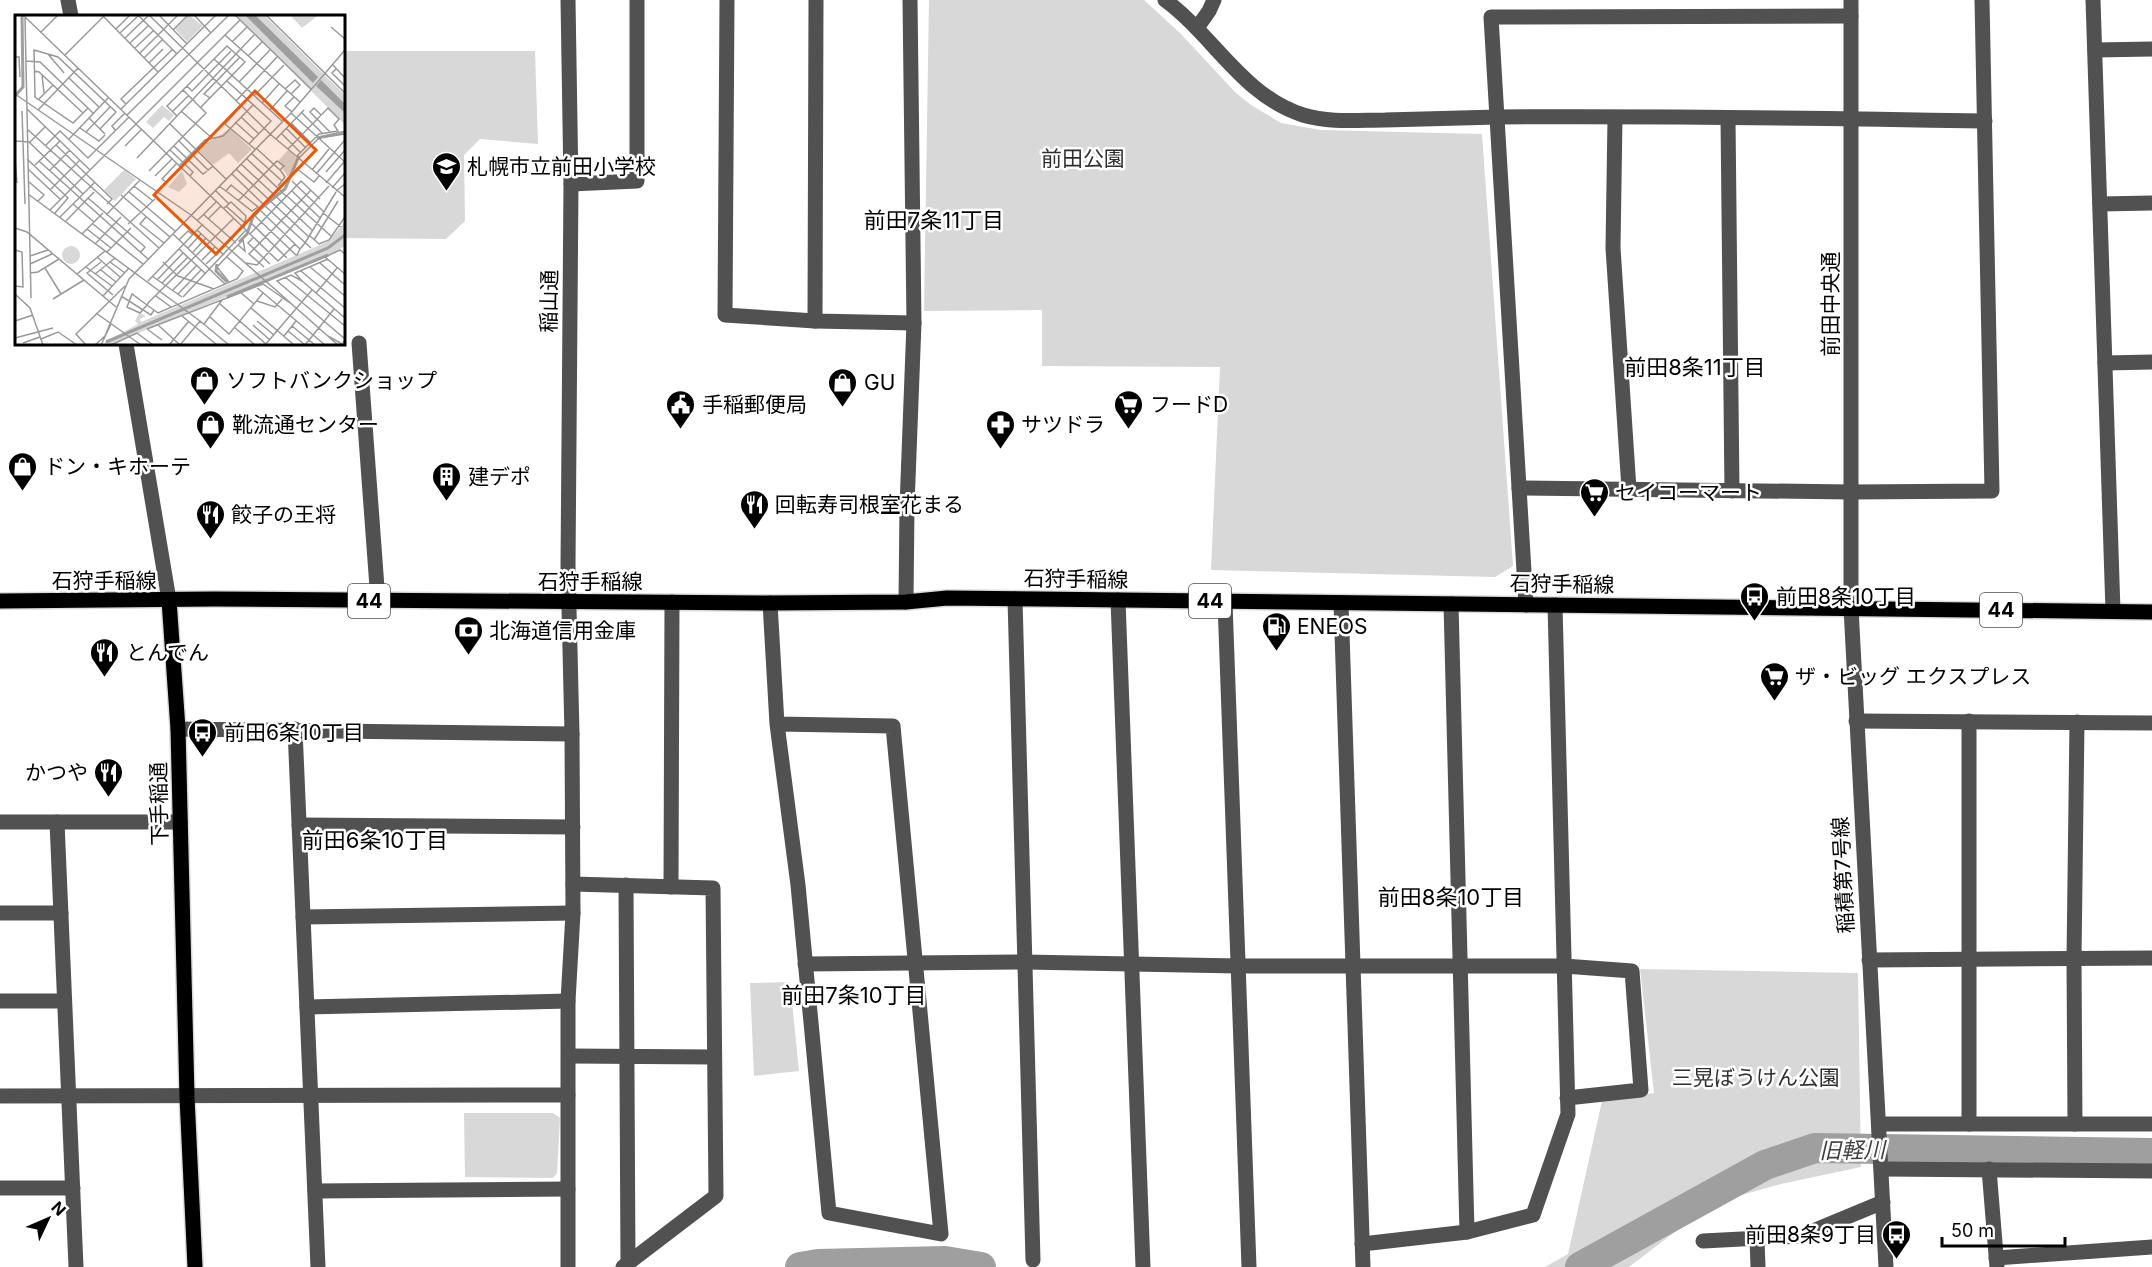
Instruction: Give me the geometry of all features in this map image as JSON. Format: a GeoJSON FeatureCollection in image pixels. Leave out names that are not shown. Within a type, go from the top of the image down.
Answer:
{"type":"FeatureCollection","features":[{"type":"Feature","properties":{"kind":"main road","name":"石狩手稲線"},"geometry":{"type":"LineString","coordinates":[[0,601],[770,603],[906,602],[947,598],[2152,612]]}},
{"type":"Feature","properties":{"kind":"main road","name":"下手稲通"},"geometry":{"type":"LineString","coordinates":[[168,600],[178,729],[187,1097],[195,1267]]}},
{"type":"Feature","properties":{"kind":"street"},"geometry":{"type":"LineString","coordinates":[[68,0],[71,15]]}},
{"type":"Feature","properties":{"kind":"street","name":"稲山通"},"geometry":{"type":"LineString","coordinates":[[568,0],[571,184],[569,602],[573,827],[573,913],[568,1000],[568,1267]]}},
{"type":"Feature","properties":{"kind":"street"},"geometry":{"type":"LineString","coordinates":[[571,184],[637,181],[638,0]]}},
{"type":"Feature","properties":{"kind":"street"},"geometry":{"type":"LineString","coordinates":[[727,0],[725,315],[815,321],[914,323]]}},
{"type":"Feature","properties":{"kind":"street"},"geometry":{"type":"LineString","coordinates":[[815,321],[816,0]]}},
{"type":"Feature","properties":{"kind":"street"},"geometry":{"type":"LineString","coordinates":[[906,602],[914,323],[910,0]]}},
{"type":"Feature","properties":{"kind":"street"},"geometry":{"type":"LineString","coordinates":[[1165,0],[1197,28],[1241,76],[1270,99],[1303,115],[1335,121],[1498,117],[1851,118],[1984,121]]}},
{"type":"Feature","properties":{"kind":"street"},"geometry":{"type":"LineString","coordinates":[[1197,28],[1209,12],[1214,0]]}},
{"type":"Feature","properties":{"kind":"street","name":"前田中央通"},"geometry":{"type":"LineString","coordinates":[[1851,0],[1851,608]]}},
{"type":"Feature","properties":{"kind":"street"},"geometry":{"type":"LineString","coordinates":[[1519,488],[1851,492],[1992,491],[1982,0]]}},
{"type":"Feature","properties":{"kind":"street"},"geometry":{"type":"LineString","coordinates":[[2093,0],[2113,611]]}},
{"type":"Feature","properties":{"kind":"street"},"geometry":{"type":"LineString","coordinates":[[1526,605],[1491,17],[1851,16]]}},
{"type":"Feature","properties":{"kind":"street"},"geometry":{"type":"LineString","coordinates":[[2095,50],[2152,49]]}},
{"type":"Feature","properties":{"kind":"street"},"geometry":{"type":"LineString","coordinates":[[1615,118],[1613,248],[1629,489]]}},
{"type":"Feature","properties":{"kind":"street"},"geometry":{"type":"LineString","coordinates":[[1728,118],[1732,490]]}},
{"type":"Feature","properties":{"kind":"street"},"geometry":{"type":"LineString","coordinates":[[2100,204],[2152,202]]}},
{"type":"Feature","properties":{"kind":"street"},"geometry":{"type":"LineString","coordinates":[[359,343],[378,601]]}},
{"type":"Feature","properties":{"kind":"street","name":"下手稲通"},"geometry":{"type":"LineString","coordinates":[[126,345],[168,600]]}},
{"type":"Feature","properties":{"kind":"street"},"geometry":{"type":"LineString","coordinates":[[2105,363],[2152,362]]}},
{"type":"Feature","properties":{"kind":"street"},"geometry":{"type":"LineString","coordinates":[[1014,599],[1033,1260]]}},
{"type":"Feature","properties":{"kind":"street"},"geometry":{"type":"LineString","coordinates":[[1118,600],[1143,1267]]}},
{"type":"Feature","properties":{"kind":"street"},"geometry":{"type":"LineString","coordinates":[[671,887],[672,602]]}},
{"type":"Feature","properties":{"kind":"street"},"geometry":{"type":"LineString","coordinates":[[1226,602],[1249,1267]]}},
{"type":"Feature","properties":{"kind":"street"},"geometry":{"type":"LineString","coordinates":[[770,603],[777,724],[798,885],[829,1213],[940,1234],[893,726],[777,724]]}},
{"type":"Feature","properties":{"kind":"street"},"geometry":{"type":"LineString","coordinates":[[1341,603],[1363,1267]]}},
{"type":"Feature","properties":{"kind":"street"},"geometry":{"type":"LineString","coordinates":[[1451,604],[1467,1232]]}},
{"type":"Feature","properties":{"kind":"street"},"geometry":{"type":"LineString","coordinates":[[1362,1244],[1467,1232],[1533,1215],[1568,1114],[1555,605]]}},
{"type":"Feature","properties":{"kind":"street","name":"稲積第7号線"},"geometry":{"type":"LineString","coordinates":[[1851,608],[1882,1164]]}},
{"type":"Feature","properties":{"kind":"street"},"geometry":{"type":"LineString","coordinates":[[1856,721],[2152,723]]}},
{"type":"Feature","properties":{"kind":"street"},"geometry":{"type":"LineString","coordinates":[[1969,722],[1969,1124]]}},
{"type":"Feature","properties":{"kind":"street"},"geometry":{"type":"LineString","coordinates":[[2075,1124],[2074,959],[2077,722]]}},
{"type":"Feature","properties":{"kind":"street"},"geometry":{"type":"LineString","coordinates":[[178,729],[572,734]]}},
{"type":"Feature","properties":{"kind":"street"},"geometry":{"type":"LineString","coordinates":[[295,729],[318,1267]]}},
{"type":"Feature","properties":{"kind":"street"},"geometry":{"type":"LineString","coordinates":[[0,822],[180,822]]}},
{"type":"Feature","properties":{"kind":"street"},"geometry":{"type":"LineString","coordinates":[[57,822],[76,1267]]}},
{"type":"Feature","properties":{"kind":"street"},"geometry":{"type":"LineString","coordinates":[[299,825],[573,827]]}},
{"type":"Feature","properties":{"kind":"street"},"geometry":{"type":"LineString","coordinates":[[573,884],[712,888],[716,1196],[625,1265]]}},
{"type":"Feature","properties":{"kind":"street"},"geometry":{"type":"LineString","coordinates":[[625,1265],[626,885]]}},
{"type":"Feature","properties":{"kind":"street"},"geometry":{"type":"LineString","coordinates":[[0,913],[61,913]]}},
{"type":"Feature","properties":{"kind":"street"},"geometry":{"type":"LineString","coordinates":[[303,917],[573,913]]}},
{"type":"Feature","properties":{"kind":"street"},"geometry":{"type":"LineString","coordinates":[[1869,960],[2152,958]]}},
{"type":"Feature","properties":{"kind":"street"},"geometry":{"type":"LineString","coordinates":[[805,963],[1024,962],[1239,966],[1564,966],[1632,971],[1641,1090],[1567,1098]]}},
{"type":"Feature","properties":{"kind":"street"},"geometry":{"type":"LineString","coordinates":[[307,1008],[568,1000]]}},
{"type":"Feature","properties":{"kind":"street"},"geometry":{"type":"LineString","coordinates":[[0,1001],[64,1001]]}},
{"type":"Feature","properties":{"kind":"street"},"geometry":{"type":"LineString","coordinates":[[569,1056],[714,1058]]}},
{"type":"Feature","properties":{"kind":"street"},"geometry":{"type":"LineString","coordinates":[[0,1096],[568,1095]]}},
{"type":"Feature","properties":{"kind":"street"},"geometry":{"type":"LineString","coordinates":[[1880,1132],[1969,1124],[2152,1124]]}},
{"type":"Feature","properties":{"kind":"street"},"geometry":{"type":"LineString","coordinates":[[1886,1267],[1882,1164],[1989,1169],[2152,1171]]}},
{"type":"Feature","properties":{"kind":"street"},"geometry":{"type":"LineString","coordinates":[[1989,1169],[1996,1263],[2152,1247]]}},
{"type":"Feature","properties":{"kind":"street"},"geometry":{"type":"LineString","coordinates":[[0,1188],[72,1188]]}},
{"type":"Feature","properties":{"kind":"street"},"geometry":{"type":"LineString","coordinates":[[315,1191],[568,1189]]}},
{"type":"Feature","properties":{"kind":"street"},"geometry":{"type":"LineString","coordinates":[[1703,1241],[1801,1236],[1883,1202]]}},
{"type":"Feature","properties":{"kind":"street"},"geometry":{"type":"LineString","coordinates":[[1756,1239],[1758,1267]]}},
{"type":"Feature","properties":{"kind":"green space","name":"前田公園"},"geometry":{"type":"Polygon","coordinates":[[[929,0],[1144,0],[1181,34],[1235,92],[1251,105],[1281,123],[1321,130],[1482,134],[1513,566],[1495,577],[1211,570],[1220,367],[1042,366],[1042,310],[924,311],[929,0]]]}},
{"type":"Feature","properties":{"kind":"green space"},"geometry":{"type":"Polygon","coordinates":[[[345,51],[535,51],[538,144],[480,139],[464,155],[465,221],[446,239],[345,238],[345,51]]]}},
{"type":"Feature","properties":{"kind":"green space","name":"三晃ぼうけん公園"},"geometry":{"type":"Polygon","coordinates":[[[1640,969],[1858,973],[1861,1167],[1718,1199],[1629,1267],[1545,1267],[1568,1254],[1602,1101],[1654,1093],[1640,969]]]}},
{"type":"Feature","properties":{"kind":"green space"},"geometry":{"type":"Polygon","coordinates":[[[790,982],[799,1071],[754,1076],[750,983],[790,982]]]}},
{"type":"Feature","properties":{"kind":"green space"},"geometry":{"type":"Polygon","coordinates":[[[464,1113],[553,1113],[560,1118],[557,1173],[553,1178],[465,1177],[464,1113]]]}},
{"type":"Feature","properties":{"kind":"waterway","name":"旧軽川"},"geometry":{"type":"LineString","coordinates":[[1580,1267],[1765,1165],[1815,1148],[2152,1153]]}},
{"type":"Feature","properties":{"kind":"waterway","name":"旧軽川"},"geometry":{"type":"LineString","coordinates":[[800,1267],[818,1264],[945,1261],[981,1267]]}},
{"type":"Feature","properties":{"kind":"place","name":"札幌市立前田小学校"},"geometry":{"type":"Point","coordinates":[446,192]}},
{"type":"Feature","properties":{"kind":"place","name":"ソフトバンクショップ"},"geometry":{"type":"Point","coordinates":[205,406]}},
{"type":"Feature","properties":{"kind":"place","name":"GU"},"geometry":{"type":"Point","coordinates":[843,408]}},
{"type":"Feature","properties":{"kind":"place","name":"手稲郵便局"},"geometry":{"type":"Point","coordinates":[681,430]}},
{"type":"Feature","properties":{"kind":"place","name":"フードD"},"geometry":{"type":"Point","coordinates":[1129,430]}},
{"type":"Feature","properties":{"kind":"place","name":"靴流通センター"},"geometry":{"type":"Point","coordinates":[211,450]}},
{"type":"Feature","properties":{"kind":"place","name":"サツドラ"},"geometry":{"type":"Point","coordinates":[1000,450]}},
{"type":"Feature","properties":{"kind":"place","name":"ドン・キホーテ"},"geometry":{"type":"Point","coordinates":[23,492]}},
{"type":"Feature","properties":{"kind":"place","name":"建デポ"},"geometry":{"type":"Point","coordinates":[447,502]}},
{"type":"Feature","properties":{"kind":"place","name":"セイコーマート"},"geometry":{"type":"Point","coordinates":[1594,518]}},
{"type":"Feature","properties":{"kind":"place","name":"回転寿司根室花まる"},"geometry":{"type":"Point","coordinates":[754,530]}},
{"type":"Feature","properties":{"kind":"place","name":"餃子の王将"},"geometry":{"type":"Point","coordinates":[210,540]}},
{"type":"Feature","properties":{"kind":"place","name":"前田8条10丁目"},"geometry":{"type":"Point","coordinates":[1755,622]}},
{"type":"Feature","properties":{"kind":"place","name":"ENEOS"},"geometry":{"type":"Point","coordinates":[1276,652]}},
{"type":"Feature","properties":{"kind":"place","name":"北海道信用金庫"},"geometry":{"type":"Point","coordinates":[468,656]}},
{"type":"Feature","properties":{"kind":"place","name":"とんでん"},"geometry":{"type":"Point","coordinates":[105,678]}},
{"type":"Feature","properties":{"kind":"place","name":"ザ・ビッグ エクスプレス"},"geometry":{"type":"Point","coordinates":[1774,702]}},
{"type":"Feature","properties":{"kind":"place","name":"前田6条10丁目"},"geometry":{"type":"Point","coordinates":[203,758]}},
{"type":"Feature","properties":{"kind":"place","name":"かつや"},"geometry":{"type":"Point","coordinates":[109,798]}},
{"type":"Feature","properties":{"kind":"place","name":"前田8条9丁目"},"geometry":{"type":"Point","coordinates":[1897,1260]}},
{"type":"Feature","properties":{"kind":"district","name":"前田7条11丁目"},"geometry":{"type":"Point","coordinates":[934,220]}},
{"type":"Feature","properties":{"kind":"district","name":"前田8条11丁目"},"geometry":{"type":"Point","coordinates":[1695,367]}},
{"type":"Feature","properties":{"kind":"district","name":"前田6条10丁目"},"geometry":{"type":"Point","coordinates":[375,840]}},
{"type":"Feature","properties":{"kind":"district","name":"前田8条10丁目"},"geometry":{"type":"Point","coordinates":[1451,897]}},
{"type":"Feature","properties":{"kind":"district","name":"前田7条10丁目"},"geometry":{"type":"Point","coordinates":[854,995]}}]}
